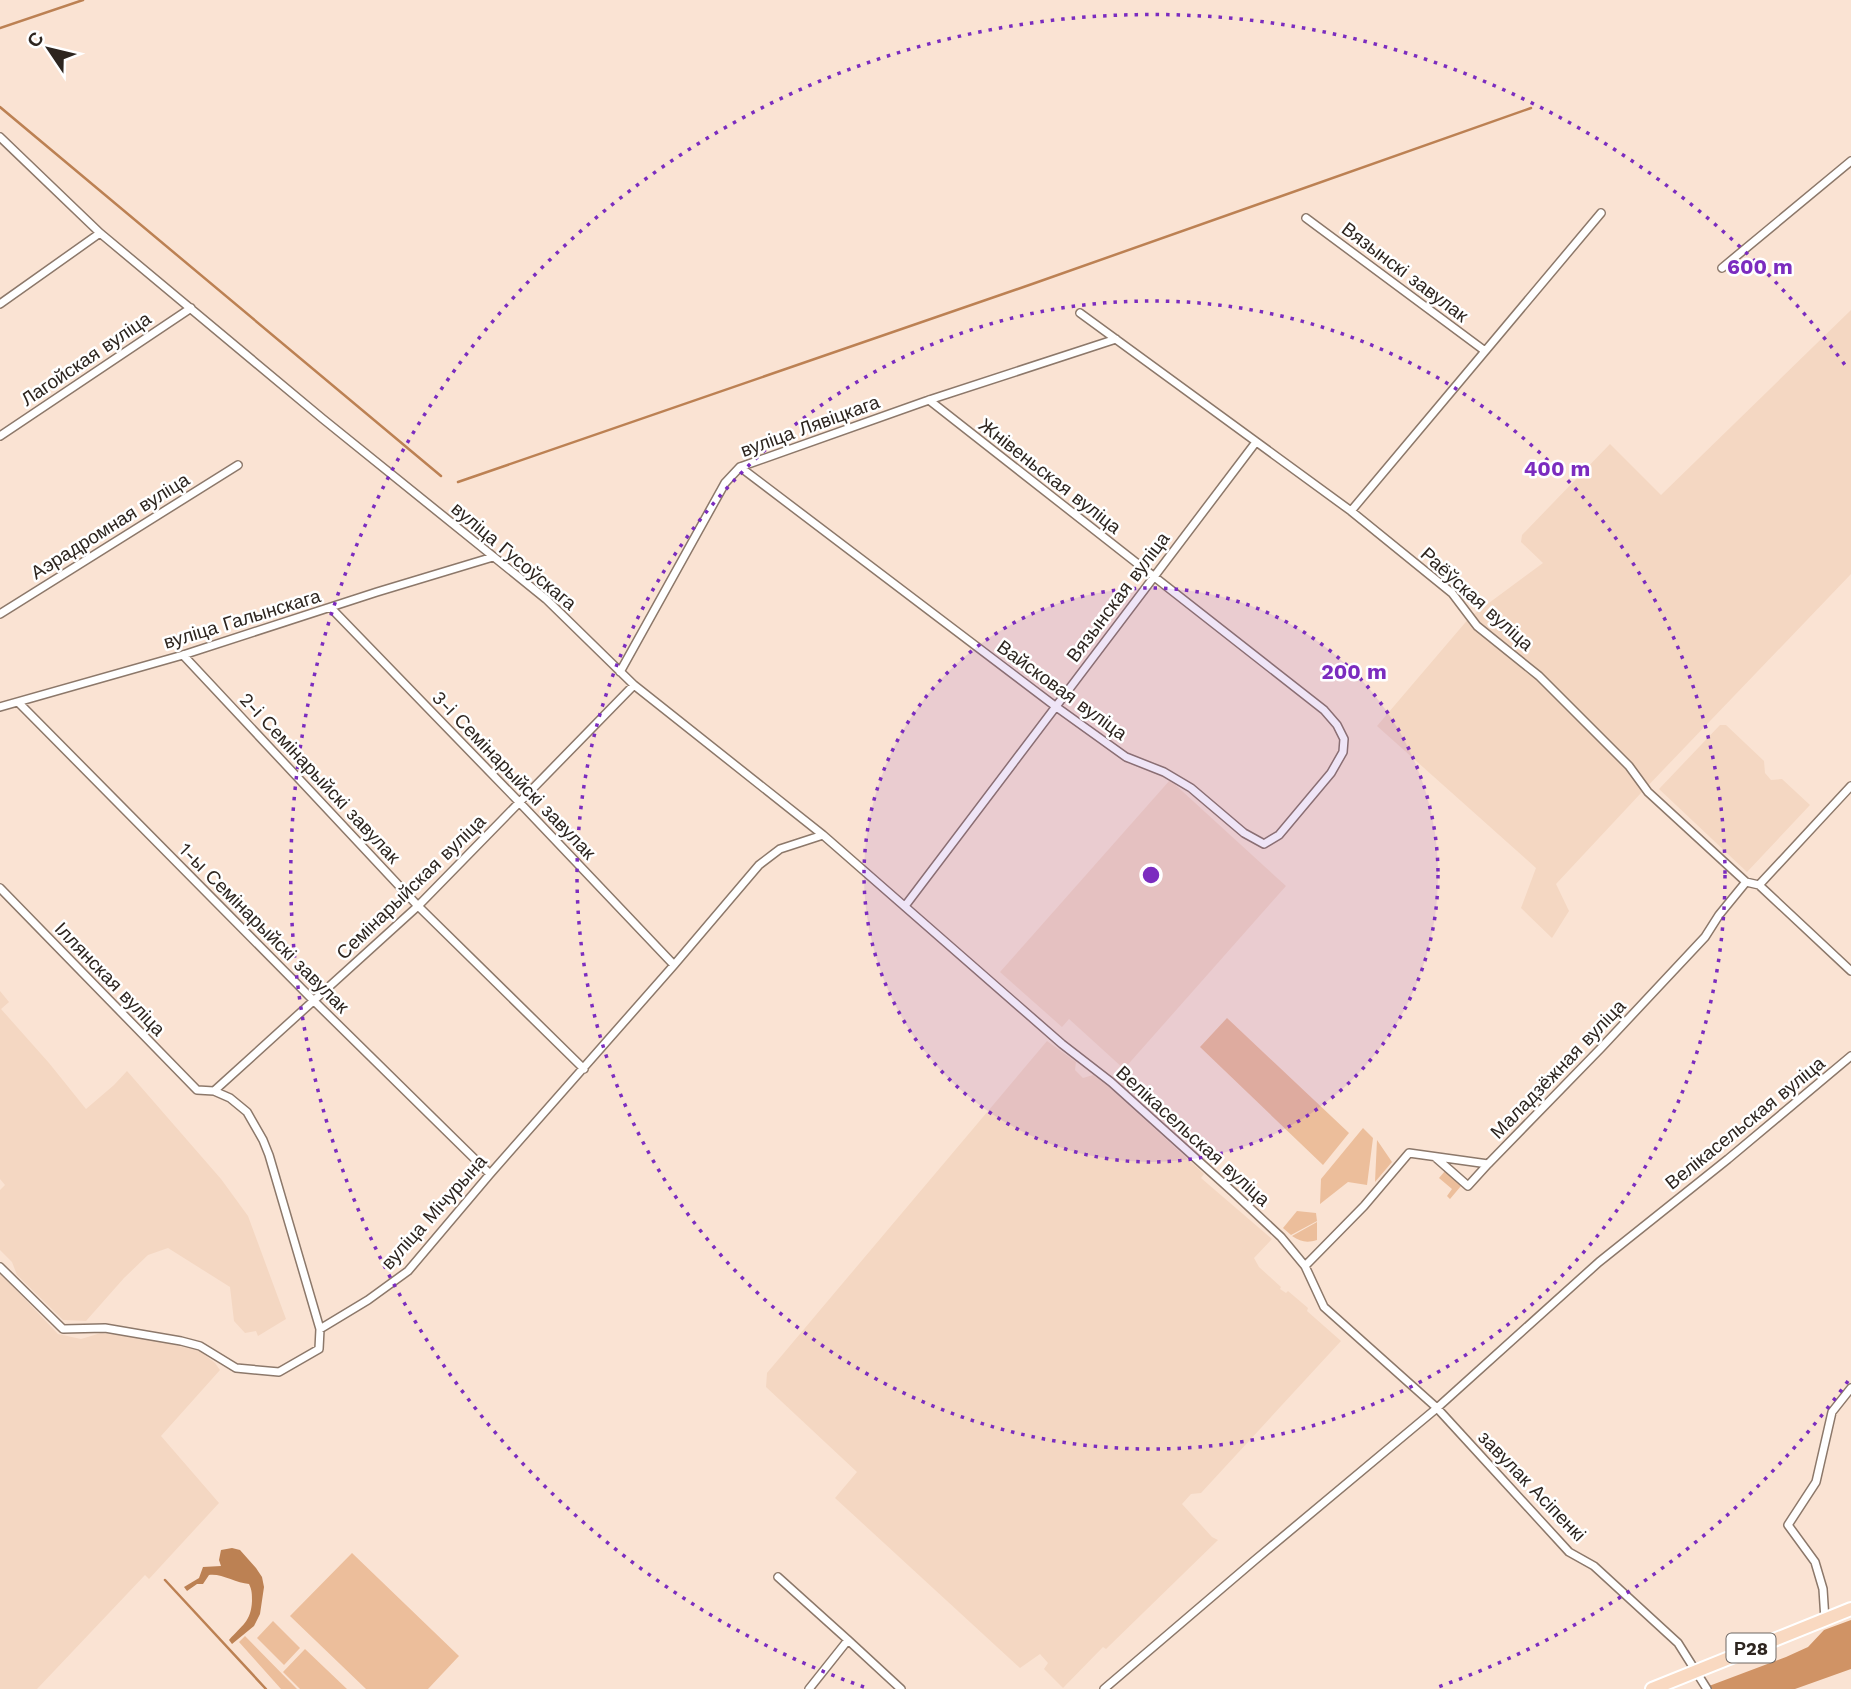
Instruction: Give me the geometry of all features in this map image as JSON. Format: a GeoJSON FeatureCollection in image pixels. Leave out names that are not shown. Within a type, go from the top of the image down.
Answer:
{"type":"FeatureCollection","features":[{"type":"Feature","properties":{"kind":"main road","name":"Р28"},"geometry":{"type":"LineString","coordinates":[[1653,1689],[1851,1609]]}},
{"type":"Feature","properties":{"kind":"street","name":"вуліца Гусоўскага"},"geometry":{"type":"LineString","coordinates":[[0,137],[100,233],[323,419],[546,599],[634,685],[822,835],[905,906]]}},
{"type":"Feature","properties":{"kind":"street"},"geometry":{"type":"LineString","coordinates":[[1722,268],[1851,161]]}},
{"type":"Feature","properties":{"kind":"street"},"geometry":{"type":"LineString","coordinates":[[1351,511],[1601,213]]}},
{"type":"Feature","properties":{"kind":"street","name":"Вязынскі завулак"},"geometry":{"type":"LineString","coordinates":[[1306,218],[1485,351]]}},
{"type":"Feature","properties":{"kind":"street"},"geometry":{"type":"LineString","coordinates":[[0,303],[100,233]]}},
{"type":"Feature","properties":{"kind":"street","name":"Лагойская вуліца"},"geometry":{"type":"LineString","coordinates":[[0,436],[191,308]]}},
{"type":"Feature","properties":{"kind":"street","name":"Раёўская вуліца"},"geometry":{"type":"LineString","coordinates":[[1080,313],[1351,511],[1452,593],[1477,626],[1539,676],[1629,766],[1648,792],[1746,882],[1759,885]]}},
{"type":"Feature","properties":{"kind":"street","name":"вуліца Лявіцкага"},"geometry":{"type":"LineString","coordinates":[[620,672],[725,483],[740,467],[929,400],[1116,339]]}},
{"type":"Feature","properties":{"kind":"street","name":"Жнівеньская вуліца"},"geometry":{"type":"LineString","coordinates":[[929,400],[1324,710],[1337,724],[1344,739]]}},
{"type":"Feature","properties":{"kind":"street","name":"Вязынская вуліца"},"geometry":{"type":"LineString","coordinates":[[905,906],[1256,442]]}},
{"type":"Feature","properties":{"kind":"street","name":"Аэрадромная вуліца"},"geometry":{"type":"LineString","coordinates":[[0,614],[238,465]]}},
{"type":"Feature","properties":{"kind":"street","name":"Вайсковая вуліца"},"geometry":{"type":"LineString","coordinates":[[740,467],[1055,706],[1126,757],[1164,772],[1191,788],[1244,833],[1264,845],[1279,835],[1331,773],[1343,752],[1344,739]]}},
{"type":"Feature","properties":{"kind":"street","name":"вуліца Галынскага"},"geometry":{"type":"LineString","coordinates":[[0,707],[183,655],[493,557]]}},
{"type":"Feature","properties":{"kind":"street","name":"3-і Семінарыйскі завулак"},"geometry":{"type":"LineString","coordinates":[[331,608],[674,965]]}},
{"type":"Feature","properties":{"kind":"street","name":"2-і Семінарыйскі завулак"},"geometry":{"type":"LineString","coordinates":[[183,655],[418,906],[584,1069]]}},
{"type":"Feature","properties":{"kind":"street","name":"Семінарыйская вуліца"},"geometry":{"type":"LineString","coordinates":[[214,1091],[418,906],[634,685]]}},
{"type":"Feature","properties":{"kind":"street","name":"1-ы Семінарыйскі завулак"},"geometry":{"type":"LineString","coordinates":[[19,703],[313,1000],[490,1174]]}},
{"type":"Feature","properties":{"kind":"street"},"geometry":{"type":"LineString","coordinates":[[1851,786],[1759,885],[1851,971]]}},
{"type":"Feature","properties":{"kind":"street","name":"вуліца Мічурына"},"geometry":{"type":"LineString","coordinates":[[320,1329],[368,1300],[408,1271],[758,865],[780,849],[822,835]]}},
{"type":"Feature","properties":{"kind":"street","name":"Маладзёжная вуліца"},"geometry":{"type":"LineString","coordinates":[[1305,1266],[1364,1206],[1409,1153],[1488,1164],[1705,937],[1746,882]]}},
{"type":"Feature","properties":{"kind":"street","name":"Іллянская вуліца"},"geometry":{"type":"LineString","coordinates":[[0,888],[197,1090],[214,1091]]}},
{"type":"Feature","properties":{"kind":"street","name":"Велікасельская вуліца"},"geometry":{"type":"LineString","coordinates":[[905,906],[1062,1044],[1111,1083],[1282,1237],[1305,1266],[1324,1307],[1437,1408]]}},
{"type":"Feature","properties":{"kind":"street","name":"Велікасельская вуліца"},"geometry":{"type":"LineString","coordinates":[[1104,1689],[1437,1408],[1599,1262],[1851,1056]]}},
{"type":"Feature","properties":{"kind":"street"},"geometry":{"type":"LineString","coordinates":[[0,1267],[63,1329],[105,1328],[181,1341],[200,1346],[236,1368],[279,1372],[319,1349],[320,1329],[263,1140],[247,1112],[230,1098],[214,1091]]}},
{"type":"Feature","properties":{"kind":"street"},"geometry":{"type":"LineString","coordinates":[[1434,1157],[1468,1186],[1488,1164]]}},
{"type":"Feature","properties":{"kind":"street"},"geometry":{"type":"LineString","coordinates":[[1825,1620],[1824,1589],[1815,1562],[1788,1525],[1816,1482],[1832,1412],[1851,1388]]}},
{"type":"Feature","properties":{"kind":"street","name":"завулак Асіпенкі"},"geometry":{"type":"LineString","coordinates":[[1437,1408],[1569,1552],[1594,1566],[1678,1643],[1707,1689]]}},
{"type":"Feature","properties":{"kind":"street"},"geometry":{"type":"LineString","coordinates":[[778,1577],[901,1689]]}},
{"type":"Feature","properties":{"kind":"street"},"geometry":{"type":"LineString","coordinates":[[809,1689],[848,1640]]}},
{"type":"Feature","properties":{"kind":"shaded area"},"geometry":{"type":"Polygon","coordinates":[[[1851,310],[1851,574],[1556,884],[1569,911],[1552,938],[1521,908],[1536,868],[1377,726],[1470,617],[1543,563],[1521,542],[1522,535],[1610,444],[1661,495],[1851,310]]]}},
{"type":"Feature","properties":{"kind":"shaded area"},"geometry":{"type":"Polygon","coordinates":[[[1720,725],[1726,725],[1764,761],[1765,773],[1771,780],[1782,779],[1810,805],[1747,872],[1659,789],[1720,725]]]}},
{"type":"Feature","properties":{"kind":"shaded area"},"geometry":{"type":"Polygon","coordinates":[[[1170,780],[1286,886],[1124,1069],[1069,1019],[1062,1027],[1000,972],[1170,780]]]}},
{"type":"Feature","properties":{"kind":"shaded area"},"geometry":{"type":"Polygon","coordinates":[[[0,991],[9,1002],[1,1009],[86,1109],[127,1071],[221,1179],[248,1216],[286,1319],[258,1336],[256,1331],[245,1333],[234,1321],[230,1287],[168,1248],[148,1255],[86,1321],[63,1320],[17,1275],[12,1262],[0,1250],[0,1190],[5,1185],[0,1179],[0,991]]]}},
{"type":"Feature","properties":{"kind":"shaded area"},"geometry":{"type":"Polygon","coordinates":[[[1227,1018],[1349,1133],[1323,1165],[1200,1047],[1227,1018]]]}},
{"type":"Feature","properties":{"kind":"shaded area"},"geometry":{"type":"Polygon","coordinates":[[[1047,1041],[1076,1062],[1075,1070],[1083,1078],[1093,1075],[1107,1085],[1204,1174],[1201,1178],[1272,1239],[1254,1258],[1259,1267],[1281,1287],[1280,1289],[1286,1293],[1288,1291],[1308,1308],[1307,1311],[1341,1341],[1201,1493],[1191,1494],[1182,1504],[1212,1537],[1218,1540],[1063,1688],[1044,1669],[1048,1663],[1040,1654],[1020,1668],[835,1498],[857,1472],[766,1387],[767,1373],[1047,1041]]]}},
{"type":"Feature","properties":{"kind":"shaded area"},"geometry":{"type":"Polygon","coordinates":[[[1363,1128],[1373,1138],[1367,1185],[1348,1182],[1320,1204],[1321,1179],[1363,1128]]]}},
{"type":"Feature","properties":{"kind":"shaded area"},"geometry":{"type":"Polygon","coordinates":[[[1377,1140],[1392,1162],[1375,1182],[1377,1140]]]}},
{"type":"Feature","properties":{"kind":"shaded area"},"geometry":{"type":"Polygon","coordinates":[[[1445,1171],[1461,1186],[1450,1199],[1447,1196],[1452,1189],[1439,1178],[1445,1171]]]}},
{"type":"Feature","properties":{"kind":"shaded area"},"geometry":{"type":"Polygon","coordinates":[[[1297,1211],[1316,1213],[1317,1221],[1291,1235],[1283,1228],[1297,1211]]]}},
{"type":"Feature","properties":{"kind":"shaded area"},"geometry":{"type":"Polygon","coordinates":[[[1317,1222],[1317,1240],[1304,1241],[1292,1236],[1317,1222]]]}},
{"type":"Feature","properties":{"kind":"shaded area"},"geometry":{"type":"Polygon","coordinates":[[[0,1273],[58,1334],[81,1339],[101,1333],[149,1339],[200,1351],[220,1370],[161,1436],[219,1503],[149,1579],[145,1575],[37,1689],[0,1689],[0,1273]]]}},
{"type":"Feature","properties":{"kind":"shaded area"},"geometry":{"type":"Polygon","coordinates":[[[221,1550],[240,1550],[256,1568],[264,1587],[260,1614],[254,1626],[232,1644],[229,1640],[250,1614],[252,1596],[249,1584],[209,1575],[203,1584],[197,1584],[187,1591],[184,1587],[199,1578],[203,1567],[221,1566],[221,1550]]]}},
{"type":"Feature","properties":{"kind":"shaded area"},"geometry":{"type":"Polygon","coordinates":[[[352,1553],[459,1656],[428,1689],[366,1689],[290,1616],[352,1553]]]}},
{"type":"Feature","properties":{"kind":"shaded area"},"geometry":{"type":"Polygon","coordinates":[[[1851,1620],[1851,1669],[1795,1689],[1701,1689],[1808,1647],[1824,1630],[1851,1620]]]}},
{"type":"Feature","properties":{"kind":"shaded area"},"geometry":{"type":"Polygon","coordinates":[[[273,1621],[300,1648],[284,1665],[257,1638],[273,1621]]]}},
{"type":"Feature","properties":{"kind":"shaded area"},"geometry":{"type":"Polygon","coordinates":[[[245,1636],[297,1689],[281,1689],[239,1642],[245,1636]]]}},
{"type":"Feature","properties":{"kind":"shaded area"},"geometry":{"type":"Polygon","coordinates":[[[305,1649],[347,1689],[300,1689],[283,1672],[305,1649]]]}},
{"type":"Feature","properties":{"kind":"waterway"},"geometry":{"type":"LineString","coordinates":[[0,28],[83,0]]}},
{"type":"Feature","properties":{"kind":"waterway"},"geometry":{"type":"LineString","coordinates":[[0,107],[441,476]]}},
{"type":"Feature","properties":{"kind":"waterway"},"geometry":{"type":"LineString","coordinates":[[458,482],[1531,108]]}},
{"type":"Feature","properties":{"kind":"waterway"},"geometry":{"type":"LineString","coordinates":[[165,1580],[266,1689]]}}]}
